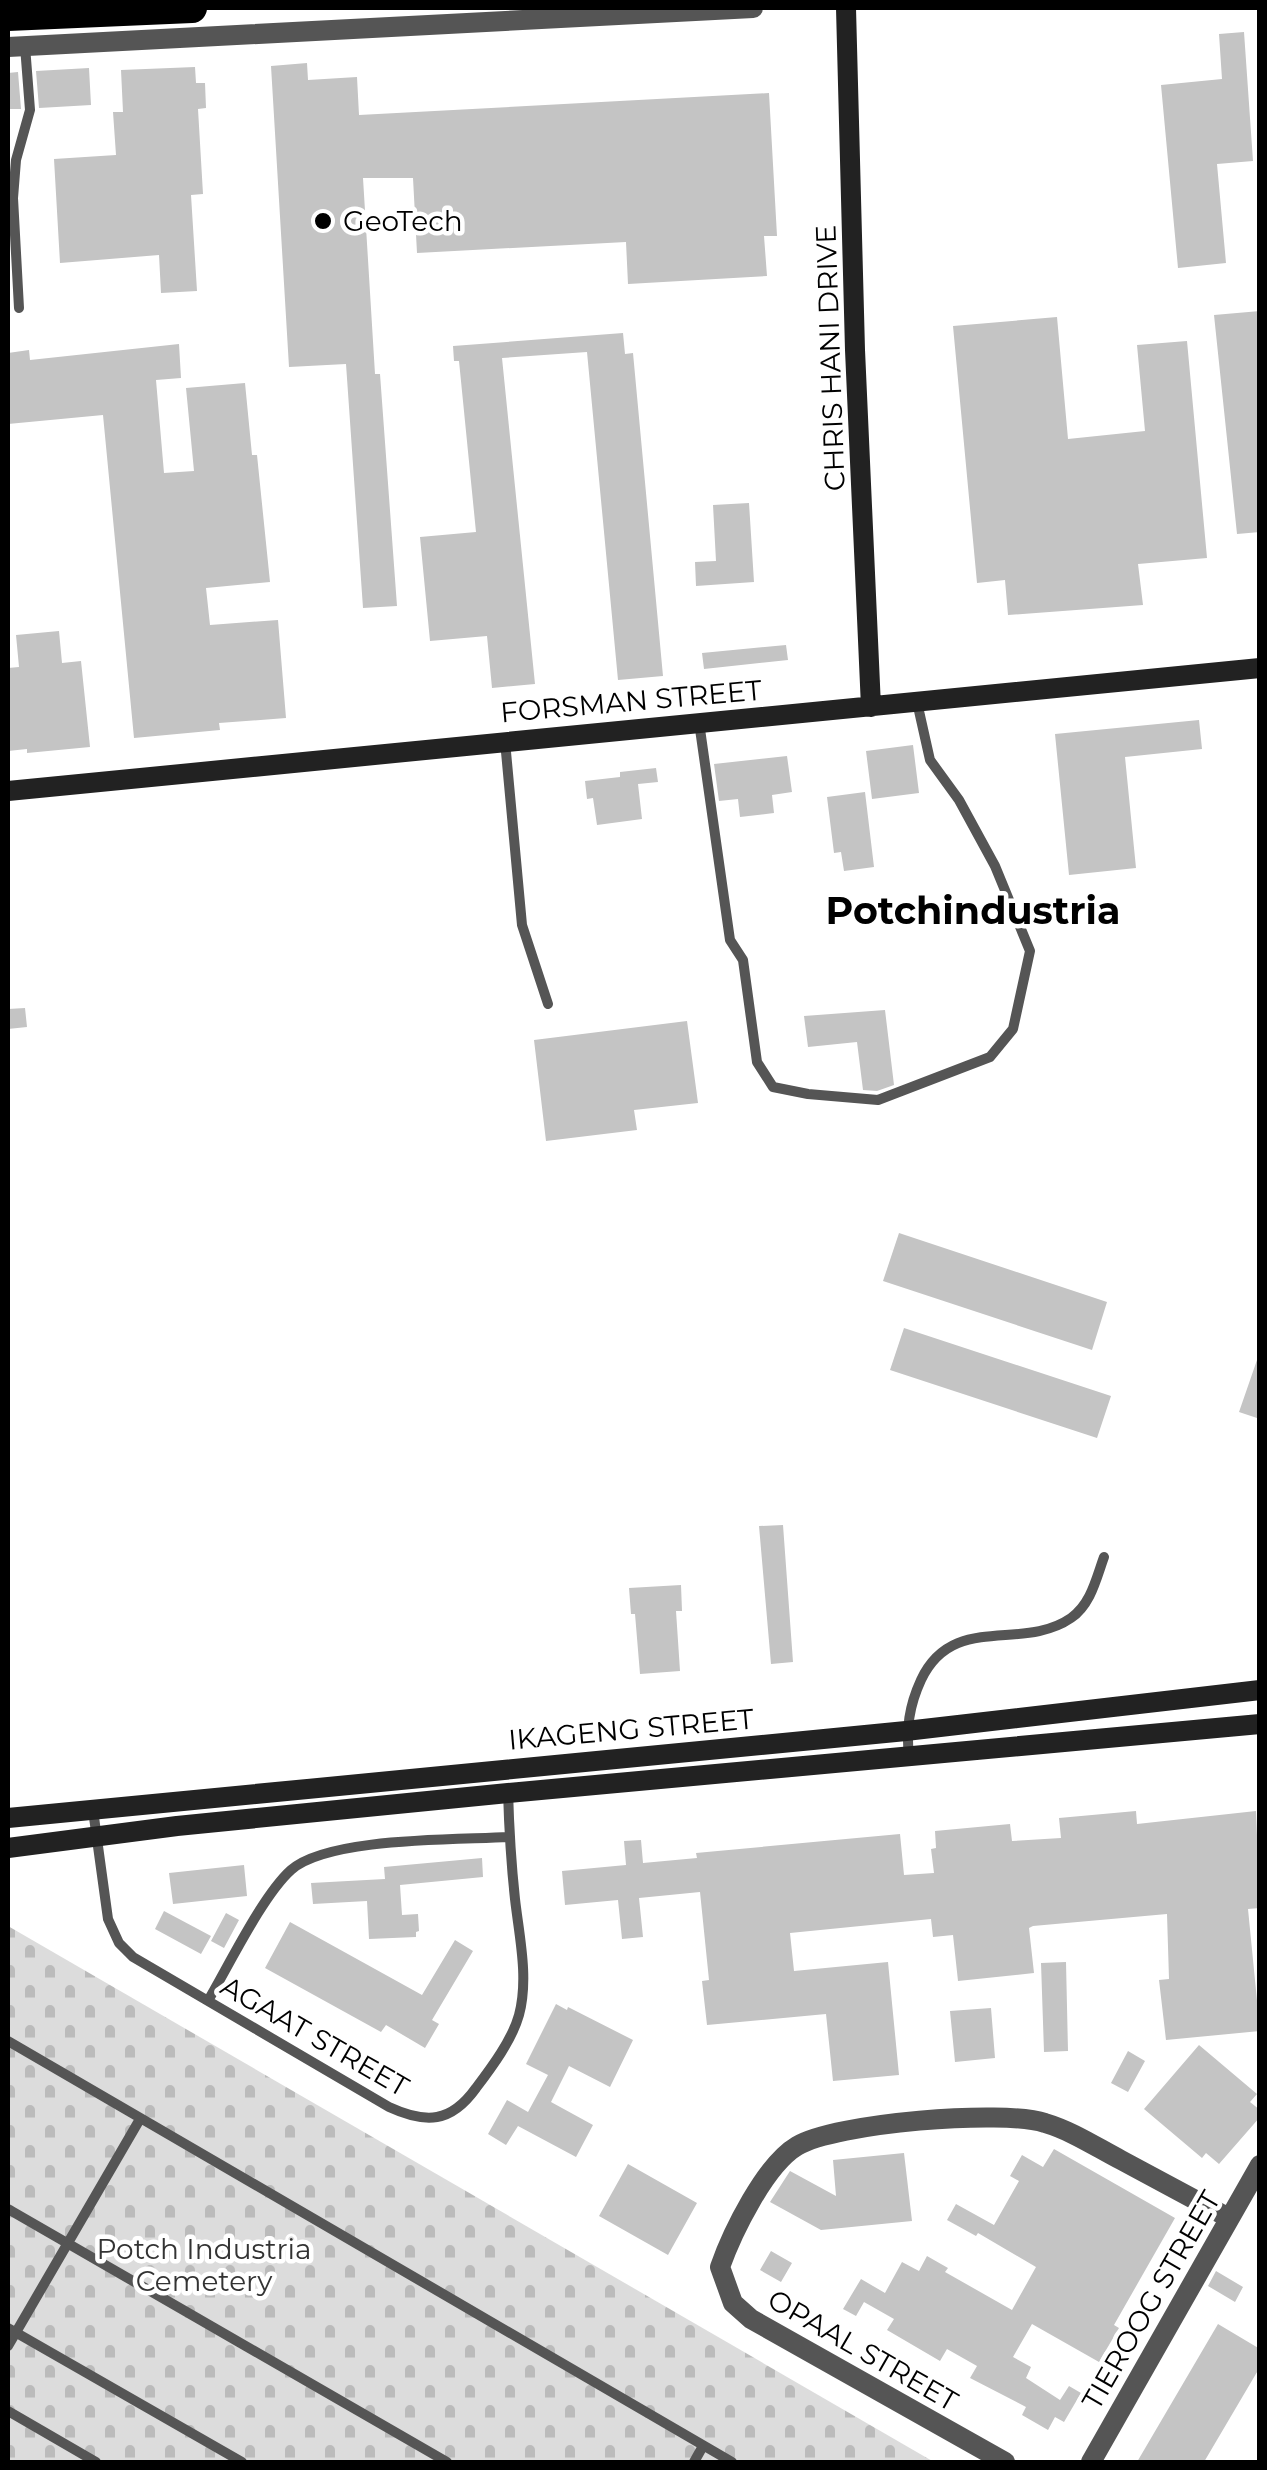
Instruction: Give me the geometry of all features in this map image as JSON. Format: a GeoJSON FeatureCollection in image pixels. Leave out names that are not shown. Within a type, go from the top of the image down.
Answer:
{"type":"FeatureCollection","features":[{"type":"Feature","properties":{"kind":"highway"},"geometry":{"type":"LineString","coordinates":[[8,16],[192,8]]}},
{"type":"Feature","properties":{"kind":"street"},"geometry":{"type":"LineString","coordinates":[[16,46],[753,8]]}},
{"type":"Feature","properties":{"kind":"street","name":"CHRIS HANI DRIVE"},"geometry":{"type":"LineString","coordinates":[[846,8],[855,350],[871,707]]}},
{"type":"Feature","properties":{"kind":"street","name":"FORSMAN STREET"},"geometry":{"type":"LineString","coordinates":[[8,791],[1260,668]]}},
{"type":"Feature","properties":{"kind":"street","name":"IKAGENG STREET"},"geometry":{"type":"LineString","coordinates":[[8,1818],[906,1731],[1260,1690]]}},
{"type":"Feature","properties":{"kind":"street"},"geometry":{"type":"LineString","coordinates":[[1011,1718],[1014,1746]]}},
{"type":"Feature","properties":{"kind":"street","name":"IKAGENG STREET"},"geometry":{"type":"LineString","coordinates":[[8,1848],[178,1826],[508,1793],[1260,1724]]}},
{"type":"Feature","properties":{"kind":"street","name":"OPAAL STREET"},"geometry":{"type":"LineString","coordinates":[[1005,2462],[782,2338],[733,2303],[720,2267],[732,2238],[775,2166],[795,2147],[822,2135],[970,2117],[1026,2117],[1078,2136],[1229,2218]]}},
{"type":"Feature","properties":{"kind":"street","name":"TIEROOG STREET"},"geometry":{"type":"LineString","coordinates":[[1091,2462],[1260,2165]]}},
{"type":"Feature","properties":{"kind":"lane"},"geometry":{"type":"LineString","coordinates":[[16,46],[30,110],[16,160],[12,198],[19,308]]}},
{"type":"Feature","properties":{"kind":"lane"},"geometry":{"type":"LineString","coordinates":[[699,722],[730,940],[743,960],[757,1062],[774,1087],[878,1100],[990,1058],[1013,1030],[1030,950],[996,866],[960,800],[930,760],[917,702]]}},
{"type":"Feature","properties":{"kind":"lane"},"geometry":{"type":"LineString","coordinates":[[505,740],[522,925],[548,1004]]}},
{"type":"Feature","properties":{"kind":"lane"},"geometry":{"type":"LineString","coordinates":[[910,1756],[906,1731],[912,1702],[935,1656],[957,1643],[1054,1627],[1074,1617],[1088,1600],[1104,1557]]}},
{"type":"Feature","properties":{"kind":"lane","name":"AGAAT STREET"},"geometry":{"type":"LineString","coordinates":[[93,1810],[108,1919],[119,1943],[134,1956],[389,2107],[428,2119],[445,2116],[460,2107],[503,2048],[519,2016],[523,1980],[508,1837],[507,1768]]}},
{"type":"Feature","properties":{"kind":"lane"},"geometry":{"type":"LineString","coordinates":[[209,2000],[281,1880],[308,1859],[356,1846],[508,1837]]}},
{"type":"Feature","properties":{"kind":"lane"},"geometry":{"type":"LineString","coordinates":[[8,2041],[732,2462]]}},
{"type":"Feature","properties":{"kind":"lane"},"geometry":{"type":"LineString","coordinates":[[8,2346],[11,2330],[140,2118]]}},
{"type":"Feature","properties":{"kind":"lane"},"geometry":{"type":"LineString","coordinates":[[8,2209],[447,2462]]}},
{"type":"Feature","properties":{"kind":"lane"},"geometry":{"type":"LineString","coordinates":[[11,2330],[242,2462]]}},
{"type":"Feature","properties":{"kind":"lane"},"geometry":{"type":"LineString","coordinates":[[8,2411],[96,2462]]}},
{"type":"Feature","properties":{"kind":"lane"},"geometry":{"type":"LineString","coordinates":[[694,2462],[704,2446]]}},
{"type":"Feature","properties":{"kind":"green space","name":"Potch Industria Cemetery"},"geometry":{"type":"Polygon","coordinates":[[[8,1926],[934,2462],[8,2462],[8,1926]]]}},
{"type":"Feature","properties":{"kind":"building"},"geometry":{"type":"Polygon","coordinates":[[[1244,32],[1253,161],[1217,164],[1226,263],[1178,268],[1161,85],[1222,79],[1219,34],[1244,32]]]}},
{"type":"Feature","properties":{"kind":"building"},"geometry":{"type":"Polygon","coordinates":[[[307,63],[308,80],[357,77],[359,115],[769,93],[777,236],[764,236],[767,276],[628,284],[626,242],[417,253],[413,178],[363,178],[375,374],[380,374],[397,606],[363,608],[346,364],[289,367],[271,66],[307,63]]]}},
{"type":"Feature","properties":{"kind":"building"},"geometry":{"type":"Polygon","coordinates":[[[195,67],[196,83],[205,83],[206,108],[198,109],[203,194],[191,195],[197,291],[161,293],[159,255],[60,263],[54,159],[116,155],[113,112],[123,112],[121,70],[195,67]]]}},
{"type":"Feature","properties":{"kind":"building"},"geometry":{"type":"Polygon","coordinates":[[[89,68],[91,105],[39,108],[36,71],[89,68]]]}},
{"type":"Feature","properties":{"kind":"building"},"geometry":{"type":"Polygon","coordinates":[[[18,72],[21,109],[8,109],[8,73],[18,72]]]}},
{"type":"Feature","properties":{"kind":"building"},"geometry":{"type":"Polygon","coordinates":[[[1260,311],[1260,532],[1237,534],[1214,315],[1260,311]]]}},
{"type":"Feature","properties":{"kind":"building"},"geometry":{"type":"Polygon","coordinates":[[[1057,317],[1068,439],[1145,431],[1137,345],[1187,341],[1207,558],[1138,564],[1143,605],[1008,615],[1005,580],[977,583],[953,326],[1057,317]]]}},
{"type":"Feature","properties":{"kind":"building"},"geometry":{"type":"Polygon","coordinates":[[[623,333],[625,354],[633,353],[663,676],[618,680],[587,352],[502,358],[535,684],[492,688],[487,636],[430,641],[420,537],[476,532],[459,361],[454,361],[453,346],[623,333]]]}},
{"type":"Feature","properties":{"kind":"building"},"geometry":{"type":"Polygon","coordinates":[[[179,344],[181,378],[156,380],[164,473],[194,471],[186,388],[245,383],[270,582],[206,588],[210,625],[278,620],[286,718],[219,723],[220,730],[134,738],[103,415],[8,424],[8,353],[29,350],[30,360],[179,344]]]}},
{"type":"Feature","properties":{"kind":"building"},"geometry":{"type":"Polygon","coordinates":[[[749,503],[754,582],[696,586],[695,562],[716,561],[713,505],[749,503]]]}},
{"type":"Feature","properties":{"kind":"building"},"geometry":{"type":"Polygon","coordinates":[[[59,631],[62,663],[81,661],[90,747],[8,751],[8,668],[19,667],[16,635],[59,631]]]}},
{"type":"Feature","properties":{"kind":"building"},"geometry":{"type":"Polygon","coordinates":[[[786,645],[788,660],[704,669],[702,653],[786,645]]]}},
{"type":"Feature","properties":{"kind":"building"},"geometry":{"type":"Polygon","coordinates":[[[1199,720],[1202,749],[1125,757],[1136,868],[1069,875],[1055,734],[1199,720]]]}},
{"type":"Feature","properties":{"kind":"building"},"geometry":{"type":"Polygon","coordinates":[[[913,745],[919,793],[872,799],[866,751],[913,745]]]}},
{"type":"Feature","properties":{"kind":"building"},"geometry":{"type":"Polygon","coordinates":[[[787,756],[792,792],[772,795],[774,813],[740,817],[738,799],[719,801],[714,764],[787,756]]]}},
{"type":"Feature","properties":{"kind":"building"},"geometry":{"type":"Polygon","coordinates":[[[656,768],[658,782],[638,784],[642,819],[597,825],[593,798],[587,799],[585,781],[656,768]]]}},
{"type":"Feature","properties":{"kind":"building"},"geometry":{"type":"Polygon","coordinates":[[[865,792],[874,867],[844,871],[841,852],[834,853],[827,797],[865,792]]]}},
{"type":"Feature","properties":{"kind":"building"},"geometry":{"type":"Polygon","coordinates":[[[25,1008],[27,1027],[8,1029],[8,1009],[25,1008]]]}},
{"type":"Feature","properties":{"kind":"building"},"geometry":{"type":"Polygon","coordinates":[[[885,1010],[894,1085],[877,1091],[863,1090],[857,1042],[808,1047],[804,1016],[885,1010]]]}},
{"type":"Feature","properties":{"kind":"building"},"geometry":{"type":"Polygon","coordinates":[[[687,1021],[698,1103],[634,1110],[637,1130],[546,1141],[534,1040],[687,1021]]]}},
{"type":"Feature","properties":{"kind":"building"},"geometry":{"type":"Polygon","coordinates":[[[899,1233],[1107,1302],[1092,1350],[883,1281],[899,1233]]]}},
{"type":"Feature","properties":{"kind":"building"},"geometry":{"type":"Polygon","coordinates":[[[904,1328],[1111,1396],[1097,1438],[890,1370],[904,1328]]]}},
{"type":"Feature","properties":{"kind":"building"},"geometry":{"type":"Polygon","coordinates":[[[1257,1360],[1260,1361],[1260,1419],[1239,1412],[1257,1360]]]}},
{"type":"Feature","properties":{"kind":"building"},"geometry":{"type":"Polygon","coordinates":[[[783,1525],[793,1662],[771,1664],[759,1526],[783,1525]]]}},
{"type":"Feature","properties":{"kind":"building"},"geometry":{"type":"Polygon","coordinates":[[[681,1585],[682,1611],[676,1611],[680,1671],[640,1674],[629,1588],[681,1585]]]}},
{"type":"Feature","properties":{"kind":"building"},"geometry":{"type":"Polygon","coordinates":[[[1136,1811],[1137,1824],[1256,1811],[1260,1908],[1248,1909],[1260,2031],[1166,2040],[1159,1980],[1169,1979],[1167,1914],[1033,1926],[1029,1928],[1034,1973],[958,1981],[953,1935],[933,1937],[931,1919],[790,1933],[794,1971],[888,1962],[899,2075],[833,2081],[826,2014],[707,2025],[702,1981],[709,1980],[700,1892],[639,1898],[643,1937],[622,1939],[618,1900],[565,1905],[562,1871],[626,1865],[624,1841],[641,1840],[643,1863],[697,1858],[696,1853],[900,1834],[904,1875],[934,1873],[931,1849],[936,1848],[935,1831],[1010,1824],[1012,1841],[1061,1838],[1059,1818],[1136,1811]]]}},
{"type":"Feature","properties":{"kind":"building"},"geometry":{"type":"Polygon","coordinates":[[[482,1858],[483,1877],[400,1885],[402,1915],[418,1914],[416,1937],[369,1939],[367,1901],[313,1904],[311,1883],[385,1879],[384,1867],[482,1858]]]}},
{"type":"Feature","properties":{"kind":"building"},"geometry":{"type":"Polygon","coordinates":[[[244,1865],[247,1896],[173,1904],[169,1873],[244,1865]]]}},
{"type":"Feature","properties":{"kind":"building"},"geometry":{"type":"Polygon","coordinates":[[[164,1911],[211,1936],[201,1954],[155,1929],[164,1911]]]}},
{"type":"Feature","properties":{"kind":"building"},"geometry":{"type":"Polygon","coordinates":[[[226,1913],[239,1920],[224,1948],[211,1941],[226,1913]]]}},
{"type":"Feature","properties":{"kind":"building"},"geometry":{"type":"Polygon","coordinates":[[[290,1922],[422,1995],[455,1940],[473,1951],[432,2020],[439,2024],[425,2048],[386,2025],[381,2032],[265,1968],[290,1922]]]}},
{"type":"Feature","properties":{"kind":"building"},"geometry":{"type":"Polygon","coordinates":[[[1066,1962],[1068,2051],[1044,2052],[1041,1963],[1066,1962]]]}},
{"type":"Feature","properties":{"kind":"building"},"geometry":{"type":"Polygon","coordinates":[[[556,2004],[633,2040],[610,2087],[569,2066],[551,2102],[593,2125],[576,2157],[518,2126],[506,2145],[488,2134],[507,2100],[528,2112],[548,2075],[526,2064],[556,2004]]]}},
{"type":"Feature","properties":{"kind":"building"},"geometry":{"type":"Polygon","coordinates":[[[991,2008],[995,2058],[955,2062],[950,2011],[991,2008]]]}},
{"type":"Feature","properties":{"kind":"building"},"geometry":{"type":"Polygon","coordinates":[[[1199,2045],[1257,2094],[1250,2102],[1260,2110],[1260,2117],[1219,2164],[1206,2153],[1202,2158],[1144,2109],[1199,2045]]]}},
{"type":"Feature","properties":{"kind":"building"},"geometry":{"type":"Polygon","coordinates":[[[1128,2051],[1145,2061],[1128,2092],[1111,2083],[1128,2051]]]}},
{"type":"Feature","properties":{"kind":"building"},"geometry":{"type":"Polygon","coordinates":[[[1054,2149],[1175,2218],[1114,2325],[1119,2328],[1099,2362],[1032,2324],[1013,2357],[1031,2367],[1026,2378],[1060,2400],[1069,2386],[1081,2393],[1064,2422],[1055,2417],[1048,2430],[1022,2415],[1026,2407],[970,2378],[977,2366],[947,2349],[940,2361],[887,2330],[894,2319],[864,2302],[856,2316],[843,2309],[861,2279],[885,2293],[902,2262],[919,2271],[927,2256],[948,2268],[945,2272],[1012,2310],[1036,2267],[947,2220],[956,2204],[994,2225],[1019,2181],[1010,2176],[1022,2155],[1043,2167],[1054,2149]]]}},
{"type":"Feature","properties":{"kind":"building"},"geometry":{"type":"Polygon","coordinates":[[[904,2153],[912,2221],[821,2230],[770,2202],[790,2171],[836,2196],[833,2160],[904,2153]]]}},
{"type":"Feature","properties":{"kind":"building"},"geometry":{"type":"Polygon","coordinates":[[[628,2164],[697,2203],[668,2255],[599,2216],[628,2164]]]}},
{"type":"Feature","properties":{"kind":"building"},"geometry":{"type":"Polygon","coordinates":[[[771,2251],[792,2263],[781,2282],[760,2270],[771,2251]]]}},
{"type":"Feature","properties":{"kind":"building"},"geometry":{"type":"Polygon","coordinates":[[[1216,2271],[1243,2287],[1235,2302],[1208,2286],[1216,2271]]]}},
{"type":"Feature","properties":{"kind":"building"},"geometry":{"type":"Polygon","coordinates":[[[1218,2324],[1260,2349],[1260,2367],[1204,2462],[1137,2462],[1218,2324]]]}},
{"type":"Feature","properties":{"kind":"place","name":"GeoTech"},"geometry":{"type":"Point","coordinates":[323,221]}},
{"type":"Feature","properties":{"kind":"district","name":"Potchindustria"},"geometry":{"type":"Point","coordinates":[973,911]}}]}
